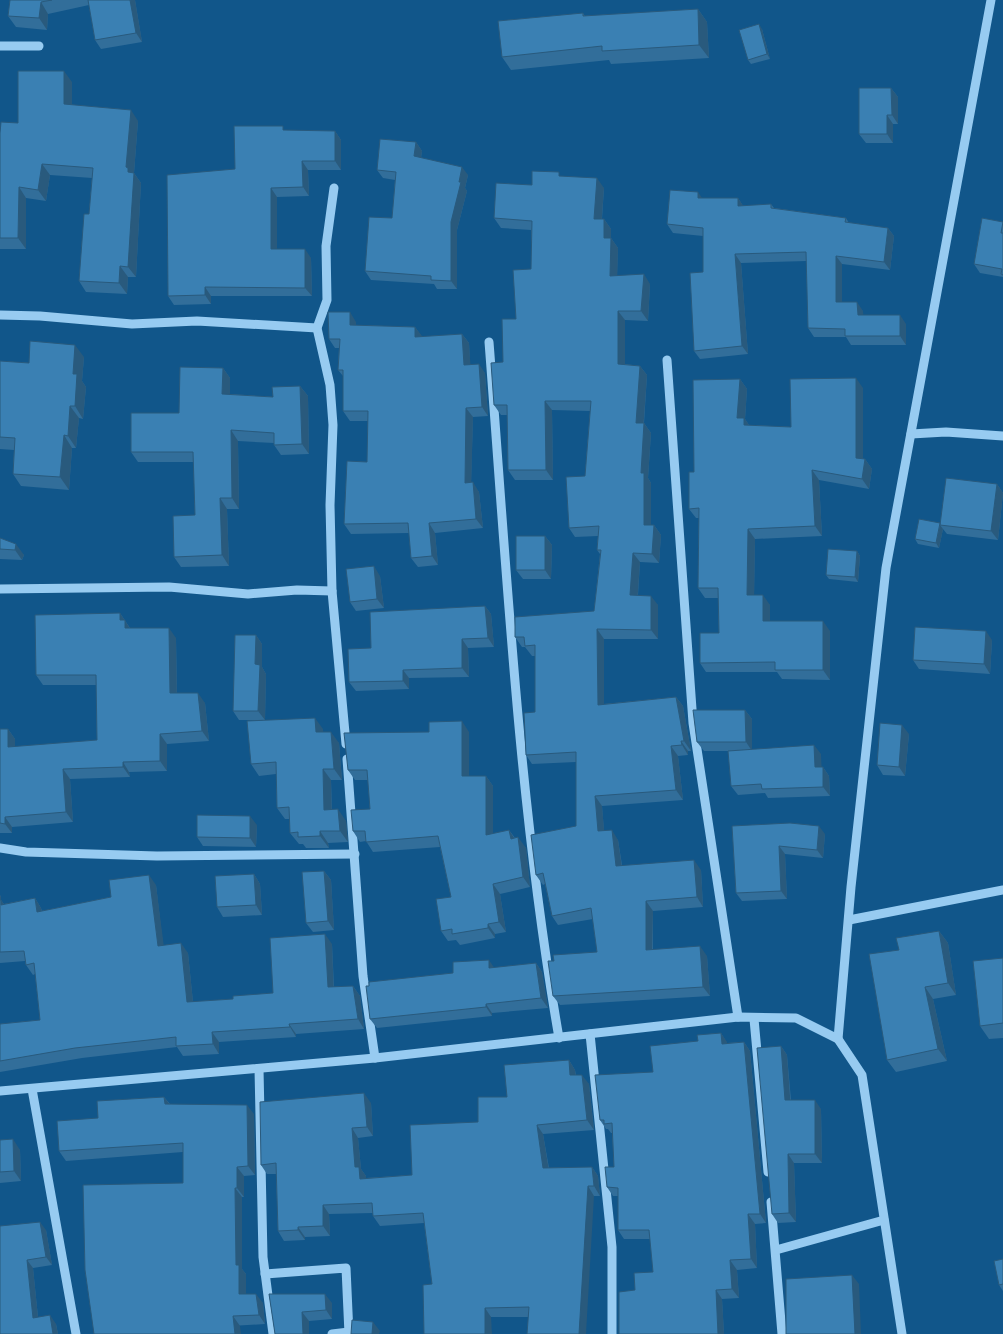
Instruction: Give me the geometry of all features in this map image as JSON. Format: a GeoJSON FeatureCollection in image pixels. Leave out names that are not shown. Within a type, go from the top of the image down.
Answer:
{"type":"FeatureCollection","features":[{"type":"Feature","properties":{"kind":"street"},"geometry":{"type":"LineString","coordinates":[[838,1039],[886,568],[991,0]]}},
{"type":"Feature","properties":{"kind":"street"},"geometry":{"type":"LineString","coordinates":[[0,46],[39,46]]}},
{"type":"Feature","properties":{"kind":"street"},"geometry":{"type":"LineString","coordinates":[[334,188],[326,246],[327,300],[317,328],[330,385],[333,425],[330,505],[332,591],[355,854],[363,976],[375,1058]]}},
{"type":"Feature","properties":{"kind":"street"},"geometry":{"type":"LineString","coordinates":[[0,315],[40,316],[132,324],[197,321],[317,328]]}},
{"type":"Feature","properties":{"kind":"street"},"geometry":{"type":"LineString","coordinates":[[489,342],[519,744],[542,940],[559,1038]]}},
{"type":"Feature","properties":{"kind":"street"},"geometry":{"type":"LineString","coordinates":[[667,360],[692,723],[738,1017]]}},
{"type":"Feature","properties":{"kind":"street"},"geometry":{"type":"LineString","coordinates":[[911,434],[946,432],[1003,436]]}},
{"type":"Feature","properties":{"kind":"street"},"geometry":{"type":"LineString","coordinates":[[0,589],[169,587],[248,594],[297,590],[332,591]]}},
{"type":"Feature","properties":{"kind":"street"},"geometry":{"type":"LineString","coordinates":[[0,848],[26,852],[157,856],[355,854]]}},
{"type":"Feature","properties":{"kind":"street"},"geometry":{"type":"LineString","coordinates":[[849,920],[1003,890]]}},
{"type":"Feature","properties":{"kind":"street"},"geometry":{"type":"LineString","coordinates":[[0,1091],[375,1058],[738,1017],[796,1018],[838,1039],[862,1075],[902,1334]]}},
{"type":"Feature","properties":{"kind":"street"},"geometry":{"type":"LineString","coordinates":[[754,1018],[769,1183]]}},
{"type":"Feature","properties":{"kind":"street"},"geometry":{"type":"LineString","coordinates":[[590,1034],[612,1247],[612,1334]]}},
{"type":"Feature","properties":{"kind":"street"},"geometry":{"type":"LineString","coordinates":[[259,1069],[263,1257],[273,1334]]}},
{"type":"Feature","properties":{"kind":"street"},"geometry":{"type":"LineString","coordinates":[[32,1089],[76,1334]]}},
{"type":"Feature","properties":{"kind":"street"},"geometry":{"type":"LineString","coordinates":[[770,1192],[782,1334]]}},
{"type":"Feature","properties":{"kind":"street"},"geometry":{"type":"LineString","coordinates":[[776,1250],[884,1220]]}},
{"type":"Feature","properties":{"kind":"street"},"geometry":{"type":"LineString","coordinates":[[265,1274],[346,1268],[349,1333],[332,1334]]}},
{"type":"Feature","properties":{"kind":"building"},"geometry":{"type":"Polygon","coordinates":[[[10,0],[52,0],[41,2],[39,18],[8,16],[10,0]]]}},
{"type":"Feature","properties":{"kind":"building"},"geometry":{"type":"Polygon","coordinates":[[[88,0],[130,0],[136,33],[95,40],[88,0]]]}},
{"type":"Feature","properties":{"kind":"building"},"geometry":{"type":"Polygon","coordinates":[[[698,9],[699,45],[602,51],[602,46],[502,57],[498,21],[583,13],[583,16],[698,9]]]}},
{"type":"Feature","properties":{"kind":"building"},"geometry":{"type":"Polygon","coordinates":[[[759,24],[767,54],[748,60],[739,30],[759,24]]]}},
{"type":"Feature","properties":{"kind":"building"},"geometry":{"type":"Polygon","coordinates":[[[18,71],[64,71],[64,104],[131,110],[126,167],[128,172],[134,173],[128,267],[120,266],[119,283],[79,281],[84,214],[89,214],[93,168],[42,164],[38,190],[19,187],[18,238],[0,238],[1,122],[18,123],[18,71]]]}},
{"type":"Feature","properties":{"kind":"building"},"geometry":{"type":"Polygon","coordinates":[[[859,88],[891,88],[892,115],[887,115],[887,134],[859,134],[859,88]]]}},
{"type":"Feature","properties":{"kind":"building"},"geometry":{"type":"Polygon","coordinates":[[[234,126],[283,126],[283,130],[335,131],[335,161],[302,161],[303,187],[271,188],[271,249],[305,249],[305,288],[205,287],[205,295],[168,296],[167,175],[235,169],[234,126]]]}},
{"type":"Feature","properties":{"kind":"building"},"geometry":{"type":"Polygon","coordinates":[[[380,139],[416,142],[414,156],[462,167],[459,182],[461,182],[451,222],[451,281],[431,280],[431,276],[365,271],[369,217],[392,218],[396,172],[377,170],[380,139]]]}},
{"type":"Feature","properties":{"kind":"building"},"geometry":{"type":"Polygon","coordinates":[[[532,171],[559,172],[559,176],[597,178],[594,219],[604,219],[604,238],[611,238],[610,276],[644,274],[641,311],[618,311],[618,364],[640,366],[636,423],[644,423],[641,473],[644,473],[644,525],[654,525],[652,554],[633,553],[630,595],[651,596],[651,630],[597,629],[598,705],[676,697],[684,741],[681,741],[682,745],[671,746],[676,790],[595,796],[598,831],[612,830],[616,866],[694,860],[697,897],[646,901],[646,950],[700,946],[703,987],[553,996],[548,961],[554,961],[553,955],[597,952],[591,908],[552,916],[543,873],[536,875],[531,835],[576,826],[576,752],[526,755],[524,713],[535,712],[535,645],[525,646],[524,637],[515,637],[515,617],[594,611],[601,550],[597,550],[599,526],[569,528],[566,477],[585,476],[591,401],[545,401],[546,470],[508,470],[507,405],[494,405],[491,363],[503,362],[502,319],[516,319],[513,270],[531,269],[532,221],[494,218],[496,183],[532,185],[532,171]]]}},
{"type":"Feature","properties":{"kind":"building"},"geometry":{"type":"Polygon","coordinates":[[[670,190],[698,192],[698,198],[738,198],[738,206],[771,204],[771,208],[846,218],[845,222],[888,228],[884,262],[836,256],[836,302],[857,302],[858,315],[900,315],[900,336],[845,336],[845,329],[808,328],[806,252],[735,254],[742,346],[694,351],[690,273],[703,272],[703,228],[667,224],[670,190]]]}},
{"type":"Feature","properties":{"kind":"building"},"geometry":{"type":"Polygon","coordinates":[[[982,218],[1003,222],[1001,233],[1003,233],[1003,275],[1001,274],[1002,269],[974,264],[982,218]]]}},
{"type":"Feature","properties":{"kind":"building"},"geometry":{"type":"Polygon","coordinates":[[[328,312],[350,312],[350,325],[415,327],[415,337],[462,334],[464,365],[479,364],[482,407],[466,408],[465,483],[473,482],[476,519],[429,523],[432,556],[411,558],[408,523],[344,524],[347,461],[367,462],[368,411],[343,411],[343,370],[338,370],[340,339],[329,339],[328,312]]]}},
{"type":"Feature","properties":{"kind":"building"},"geometry":{"type":"Polygon","coordinates":[[[30,341],[75,345],[73,374],[77,374],[75,406],[70,406],[68,436],[64,435],[60,477],[13,474],[15,438],[0,437],[0,361],[29,363],[30,341]]]}},
{"type":"Feature","properties":{"kind":"building"},"geometry":{"type":"Polygon","coordinates":[[[180,367],[223,368],[222,394],[273,397],[272,387],[300,386],[302,444],[274,445],[274,433],[231,430],[232,498],[220,498],[222,555],[174,557],[173,516],[195,515],[193,452],[131,452],[131,413],[179,413],[180,367]]]}},
{"type":"Feature","properties":{"kind":"building"},"geometry":{"type":"Polygon","coordinates":[[[856,378],[856,458],[865,459],[862,479],[812,470],[815,526],[748,529],[747,595],[763,595],[763,621],[823,621],[823,670],[775,670],[775,662],[700,663],[700,633],[719,633],[718,588],[698,588],[699,508],[689,509],[689,472],[694,472],[693,380],[740,379],[737,418],[744,418],[744,425],[791,427],[790,379],[856,378]]]}},
{"type":"Feature","properties":{"kind":"building"},"geometry":{"type":"Polygon","coordinates":[[[946,478],[997,484],[991,531],[940,525],[946,478]]]}},
{"type":"Feature","properties":{"kind":"building"},"geometry":{"type":"Polygon","coordinates":[[[919,519],[940,523],[936,543],[915,539],[919,519]]]}},
{"type":"Feature","properties":{"kind":"building"},"geometry":{"type":"Polygon","coordinates":[[[516,536],[545,536],[545,570],[516,570],[516,536]]]}},
{"type":"Feature","properties":{"kind":"building"},"geometry":{"type":"Polygon","coordinates":[[[0,538],[16,544],[15,550],[0,549],[0,538]]]}},
{"type":"Feature","properties":{"kind":"building"},"geometry":{"type":"Polygon","coordinates":[[[828,549],[857,551],[855,577],[826,575],[828,549]]]}},
{"type":"Feature","properties":{"kind":"building"},"geometry":{"type":"Polygon","coordinates":[[[374,566],[377,599],[350,602],[346,569],[374,566]]]}},
{"type":"Feature","properties":{"kind":"building"},"geometry":{"type":"Polygon","coordinates":[[[485,606],[488,638],[462,639],[462,668],[403,670],[403,681],[349,682],[348,649],[371,648],[370,612],[485,606]]]}},
{"type":"Feature","properties":{"kind":"building"},"geometry":{"type":"Polygon","coordinates":[[[120,613],[120,620],[125,620],[125,628],[169,628],[170,693],[198,693],[202,731],[160,734],[160,761],[123,762],[123,767],[63,769],[66,812],[5,817],[5,824],[0,823],[0,729],[8,729],[8,747],[97,740],[96,675],[36,675],[35,615],[120,613]]]}},
{"type":"Feature","properties":{"kind":"building"},"geometry":{"type":"Polygon","coordinates":[[[915,627],[986,631],[984,664],[913,660],[915,627]]]}},
{"type":"Feature","properties":{"kind":"building"},"geometry":{"type":"Polygon","coordinates":[[[235,635],[256,635],[255,664],[260,665],[258,711],[233,711],[235,635]]]}},
{"type":"Feature","properties":{"kind":"building"},"geometry":{"type":"Polygon","coordinates":[[[693,710],[745,710],[746,742],[697,742],[693,710]]]}},
{"type":"Feature","properties":{"kind":"building"},"geometry":{"type":"Polygon","coordinates":[[[315,718],[316,732],[331,732],[334,769],[323,769],[324,810],[338,809],[340,831],[320,831],[320,836],[298,837],[298,832],[290,833],[289,807],[277,808],[276,762],[251,764],[247,721],[315,718]]]}},
{"type":"Feature","properties":{"kind":"building"},"geometry":{"type":"Polygon","coordinates":[[[462,721],[462,776],[486,776],[486,835],[509,830],[511,839],[518,837],[523,877],[493,884],[499,922],[488,924],[488,928],[452,934],[452,929],[441,931],[436,899],[451,897],[438,836],[366,842],[365,831],[353,831],[351,810],[370,809],[367,770],[348,770],[344,733],[429,732],[429,722],[462,721]]]}},
{"type":"Feature","properties":{"kind":"building"},"geometry":{"type":"Polygon","coordinates":[[[880,723],[902,725],[899,767],[877,765],[880,723]]]}},
{"type":"Feature","properties":{"kind":"building"},"geometry":{"type":"Polygon","coordinates":[[[814,745],[815,767],[823,767],[823,787],[762,789],[761,784],[731,786],[728,751],[814,745]]]}},
{"type":"Feature","properties":{"kind":"building"},"geometry":{"type":"Polygon","coordinates":[[[197,815],[250,816],[250,838],[197,837],[197,815]]]}},
{"type":"Feature","properties":{"kind":"building"},"geometry":{"type":"Polygon","coordinates":[[[790,823],[819,826],[817,850],[779,846],[781,891],[736,893],[732,826],[790,823]]]}},
{"type":"Feature","properties":{"kind":"building"},"geometry":{"type":"Polygon","coordinates":[[[324,871],[328,921],[306,923],[302,872],[324,871]]]}},
{"type":"Feature","properties":{"kind":"building"},"geometry":{"type":"Polygon","coordinates":[[[254,874],[256,905],[217,907],[215,876],[254,874]]]}},
{"type":"Feature","properties":{"kind":"building"},"geometry":{"type":"Polygon","coordinates":[[[149,875],[158,946],[181,943],[187,1002],[233,999],[233,996],[273,993],[270,938],[325,934],[328,987],[353,986],[358,1019],[289,1024],[290,1027],[212,1032],[213,1044],[176,1046],[176,1037],[75,1048],[0,1061],[0,1024],[40,1020],[34,963],[26,965],[24,951],[0,952],[0,900],[1,905],[35,898],[37,912],[111,897],[109,880],[149,875]]]}},
{"type":"Feature","properties":{"kind":"building"},"geometry":{"type":"Polygon","coordinates":[[[939,931],[948,983],[925,987],[938,1049],[887,1060],[869,954],[899,950],[896,938],[939,931]]]}},
{"type":"Feature","properties":{"kind":"building"},"geometry":{"type":"Polygon","coordinates":[[[1003,958],[1003,1023],[980,1026],[973,961],[1003,958]]]}},
{"type":"Feature","properties":{"kind":"building"},"geometry":{"type":"Polygon","coordinates":[[[489,960],[489,968],[536,963],[541,998],[486,1004],[486,1007],[370,1019],[366,986],[369,986],[369,982],[453,973],[453,962],[489,960]]]}},
{"type":"Feature","properties":{"kind":"building"},"geometry":{"type":"Polygon","coordinates":[[[721,1033],[722,1044],[744,1042],[760,1214],[748,1214],[751,1259],[730,1260],[732,1289],[716,1290],[718,1334],[619,1334],[619,1292],[635,1290],[634,1273],[653,1272],[649,1230],[618,1230],[618,1188],[607,1187],[605,1167],[614,1167],[612,1123],[604,1124],[604,1120],[600,1120],[595,1075],[653,1072],[650,1046],[698,1041],[697,1035],[721,1033]]]}},
{"type":"Feature","properties":{"kind":"building"},"geometry":{"type":"Polygon","coordinates":[[[781,1046],[785,1100],[815,1100],[815,1154],[788,1154],[789,1213],[772,1214],[757,1048],[781,1046]]]}},
{"type":"Feature","properties":{"kind":"building"},"geometry":{"type":"Polygon","coordinates":[[[569,1060],[570,1075],[582,1075],[587,1120],[537,1125],[543,1168],[592,1167],[594,1186],[588,1186],[579,1334],[527,1334],[529,1307],[485,1308],[485,1334],[424,1334],[423,1285],[432,1284],[423,1213],[373,1216],[372,1203],[323,1205],[323,1226],[298,1227],[298,1230],[278,1231],[276,1163],[261,1165],[260,1102],[364,1093],[367,1127],[352,1128],[355,1167],[359,1167],[360,1179],[412,1175],[410,1125],[478,1122],[478,1097],[507,1097],[504,1065],[569,1060]]]}},
{"type":"Feature","properties":{"kind":"building"},"geometry":{"type":"Polygon","coordinates":[[[164,1097],[165,1104],[247,1105],[248,1166],[237,1167],[237,1188],[235,1188],[236,1265],[239,1265],[239,1294],[256,1294],[259,1315],[233,1316],[235,1334],[94,1334],[85,1270],[83,1185],[183,1183],[183,1143],[59,1151],[57,1121],[98,1118],[97,1101],[164,1097]]]}},
{"type":"Feature","properties":{"kind":"building"},"geometry":{"type":"Polygon","coordinates":[[[13,1139],[14,1171],[0,1172],[0,1140],[13,1139]]]}},
{"type":"Feature","properties":{"kind":"building"},"geometry":{"type":"Polygon","coordinates":[[[40,1222],[46,1257],[27,1260],[33,1318],[50,1315],[53,1334],[0,1334],[0,1226],[40,1222]]]}},
{"type":"Feature","properties":{"kind":"building"},"geometry":{"type":"Polygon","coordinates":[[[1003,1259],[1003,1284],[999,1285],[994,1261],[1003,1259]]]}},
{"type":"Feature","properties":{"kind":"building"},"geometry":{"type":"Polygon","coordinates":[[[852,1275],[855,1334],[786,1334],[786,1279],[852,1275]]]}},
{"type":"Feature","properties":{"kind":"building"},"geometry":{"type":"Polygon","coordinates":[[[269,1294],[325,1294],[326,1310],[302,1312],[303,1334],[275,1334],[269,1294]]]}},
{"type":"Feature","properties":{"kind":"building"},"geometry":{"type":"Polygon","coordinates":[[[352,1320],[373,1322],[372,1334],[351,1334],[352,1320]]]}}]}
